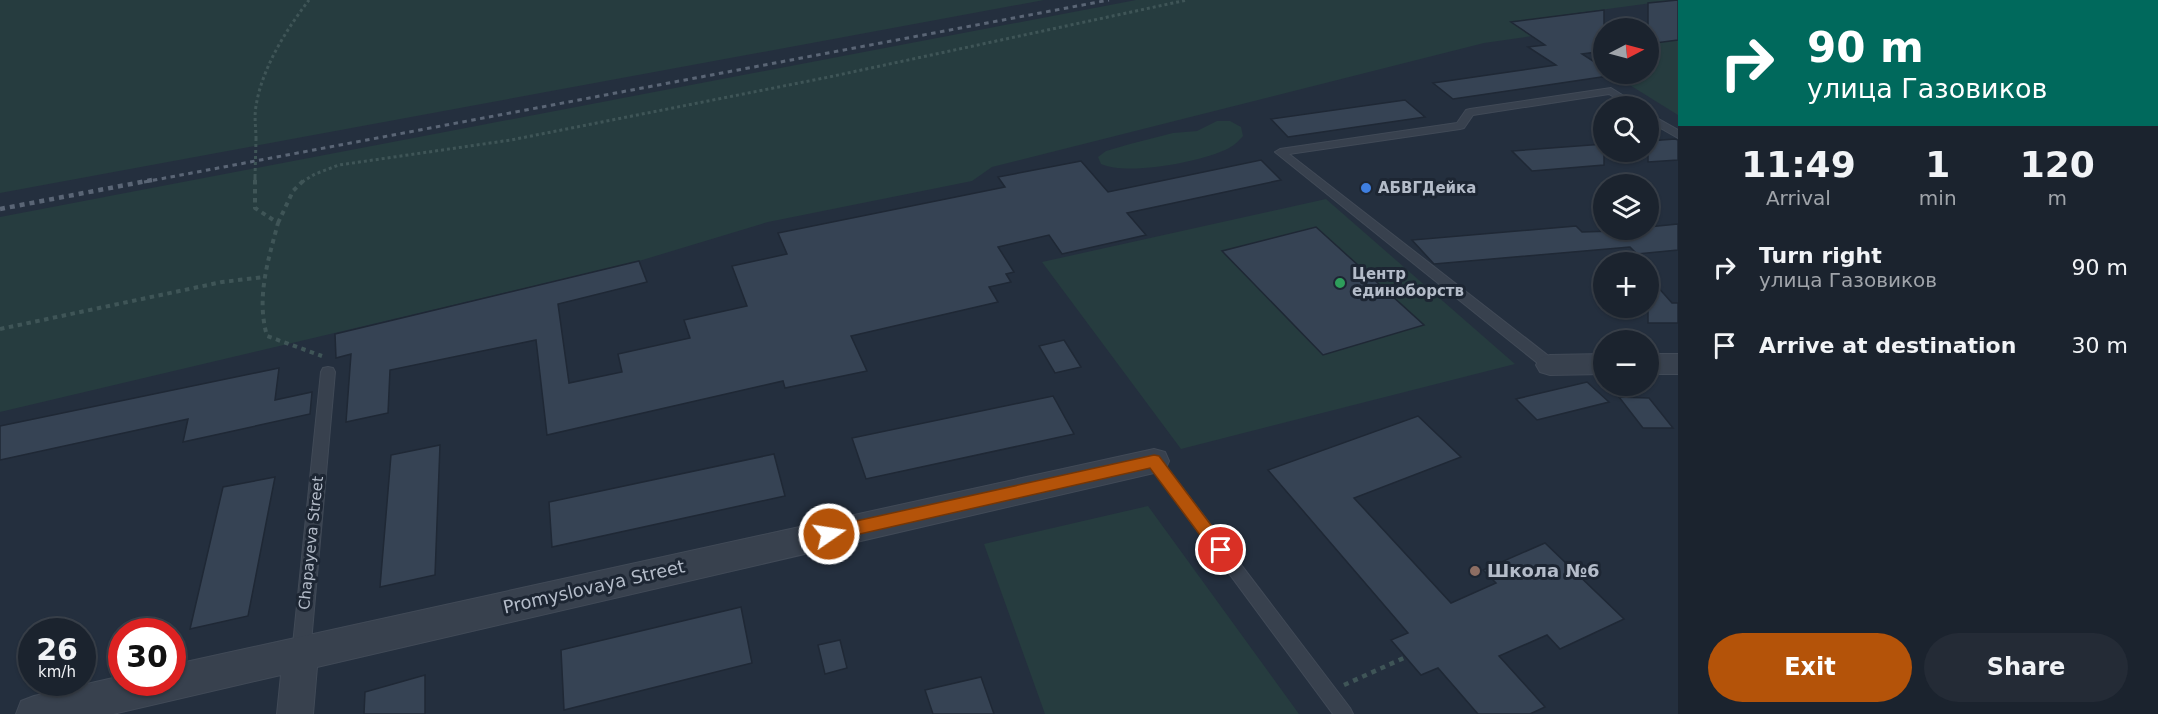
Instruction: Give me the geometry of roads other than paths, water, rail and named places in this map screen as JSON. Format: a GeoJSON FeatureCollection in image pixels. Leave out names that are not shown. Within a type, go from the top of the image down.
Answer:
{"type":"FeatureCollection","features":[{"type":"Feature","properties":{"kind":"street"},"geometry":{"type":"LineString","coordinates":[[1550,364],[1593,364]]}},
{"type":"Feature","properties":{"kind":"street"},"geometry":{"type":"LineString","coordinates":[[1659,364],[1678,364]]}},
{"type":"Feature","properties":{"kind":"street","name":"Promyslovaya Street"},"geometry":{"type":"LineString","coordinates":[[34,714],[1154,461]]}},
{"type":"Feature","properties":{"kind":"street","name":"Chapayeva Street"},"geometry":{"type":"LineString","coordinates":[[295,714],[301,654]]}},
{"type":"Feature","properties":{"kind":"lane"},"geometry":{"type":"LineString","coordinates":[[1550,364],[1280,152],[1460,126],[1470,112],[1611,91],[1619,96]]}},
{"type":"Feature","properties":{"kind":"lane"},"geometry":{"type":"LineString","coordinates":[[1659,123],[1678,135]]}},
{"type":"Feature","properties":{"kind":"lane","name":"Chapayeva Street"},"geometry":{"type":"LineString","coordinates":[[301,654],[328,372]]}},
{"type":"Feature","properties":{"kind":"lane"},"geometry":{"type":"LineString","coordinates":[[1154,461],[1344,714]]}},
{"type":"Feature","properties":{"kind":"railway"},"geometry":{"type":"LineString","coordinates":[[144,182],[1109,0]]}},
{"type":"Feature","properties":{"kind":"railway"},"geometry":{"type":"LineString","coordinates":[[0,209],[152,180]]}},
{"type":"Feature","properties":{"kind":"place","name":"АБВГДейка"},"geometry":{"type":"Point","coordinates":[1366,188]}},
{"type":"Feature","properties":{"kind":"place","name":"Центр единоборств"},"geometry":{"type":"Point","coordinates":[1340,283]}},
{"type":"Feature","properties":{"kind":"place","name":"Школа №6"},"geometry":{"type":"Point","coordinates":[1475,571]}}]}
